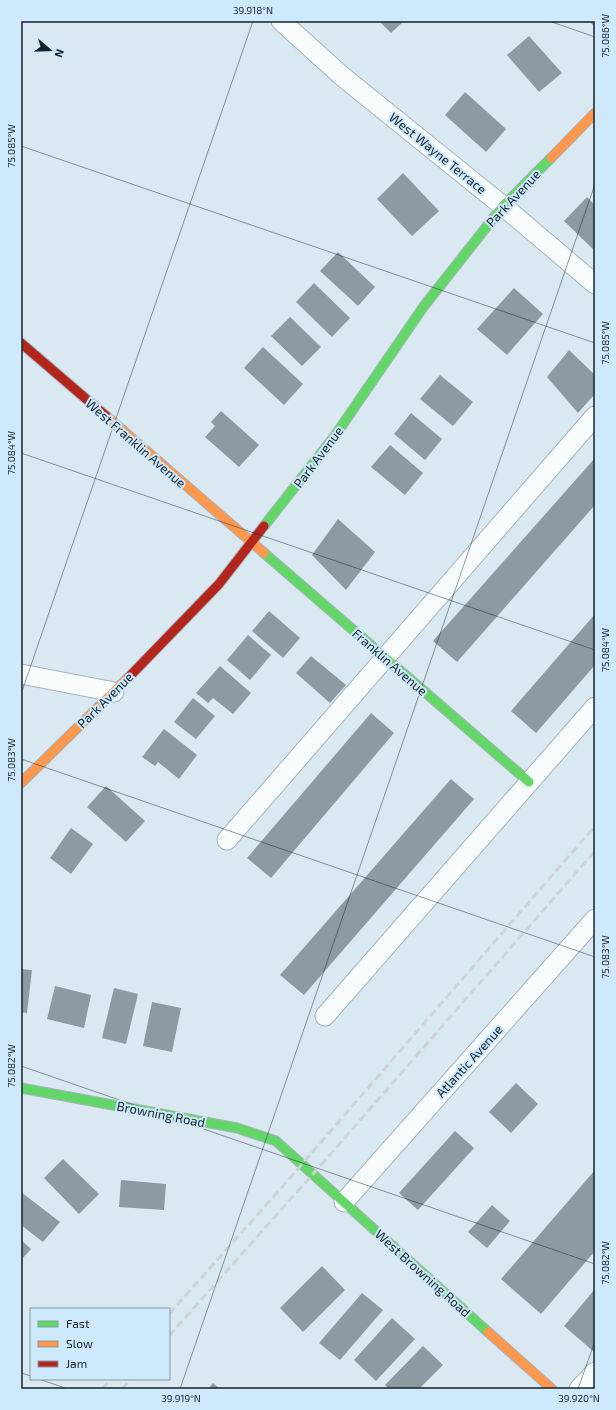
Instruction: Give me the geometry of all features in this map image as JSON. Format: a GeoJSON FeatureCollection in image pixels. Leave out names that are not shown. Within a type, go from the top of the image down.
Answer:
{"type":"FeatureCollection","features":[{"type":"Feature","properties":{"kind":"street","name":"West Wayne Terrace"},"geometry":{"type":"LineString","coordinates":[[281,21],[343,77],[503,206],[595,284]]}},
{"type":"Feature","properties":{"kind":"street","name":"Park Avenue"},"geometry":{"type":"LineString","coordinates":[[21,783],[114,692],[219,584],[334,437],[424,306],[503,206],[595,113]]}},
{"type":"Feature","properties":{"kind":"street","name":"West Franklin Avenue"},"geometry":{"type":"LineString","coordinates":[[21,343],[252,542]]}},
{"type":"Feature","properties":{"kind":"street"},"geometry":{"type":"LineString","coordinates":[[227,840],[384,657],[595,416]]}},
{"type":"Feature","properties":{"kind":"street","name":"Franklin Avenue"},"geometry":{"type":"LineString","coordinates":[[252,542],[528,782]]}},
{"type":"Feature","properties":{"kind":"street"},"geometry":{"type":"LineString","coordinates":[[21,674],[114,692]]}},
{"type":"Feature","properties":{"kind":"street"},"geometry":{"type":"LineString","coordinates":[[325,1016],[595,707]]}},
{"type":"Feature","properties":{"kind":"street","name":"Atlantic Avenue"},"geometry":{"type":"LineString","coordinates":[[344,1202],[595,920]]}},
{"type":"Feature","properties":{"kind":"street","name":"Browning Road"},"geometry":{"type":"LineString","coordinates":[[21,1088],[237,1128],[276,1141],[294,1157]]}},
{"type":"Feature","properties":{"kind":"street","name":"West Browning Road"},"geometry":{"type":"LineString","coordinates":[[294,1157],[552,1389]]}},
{"type":"Feature","properties":{"kind":"street"},"geometry":{"type":"LineString","coordinates":[[579,1389],[595,1372]]}},
{"type":"Feature","properties":{"kind":"building"},"geometry":{"type":"Polygon","coordinates":[[[379,21],[404,21],[391,33],[379,21]]]}},
{"type":"Feature","properties":{"kind":"building"},"geometry":{"type":"Polygon","coordinates":[[[589,21],[595,21],[595,27],[589,21]]]}},
{"type":"Feature","properties":{"kind":"building"},"geometry":{"type":"Polygon","coordinates":[[[529,36],[562,73],[539,92],[507,55],[529,36]]]}},
{"type":"Feature","properties":{"kind":"building"},"geometry":{"type":"Polygon","coordinates":[[[465,92],[506,129],[486,152],[445,115],[465,92]]]}},
{"type":"Feature","properties":{"kind":"building"},"geometry":{"type":"Polygon","coordinates":[[[403,173],[439,211],[412,236],[377,199],[403,173]]]}},
{"type":"Feature","properties":{"kind":"building"},"geometry":{"type":"Polygon","coordinates":[[[587,197],[595,205],[595,251],[564,221],[587,197]]]}},
{"type":"Feature","properties":{"kind":"building"},"geometry":{"type":"Polygon","coordinates":[[[338,252],[375,287],[358,306],[320,271],[338,252]]]}},
{"type":"Feature","properties":{"kind":"building"},"geometry":{"type":"Polygon","coordinates":[[[314,283],[350,318],[332,337],[296,302],[314,283]]]}},
{"type":"Feature","properties":{"kind":"building"},"geometry":{"type":"Polygon","coordinates":[[[514,288],[543,314],[507,355],[477,329],[514,288]]]}},
{"type":"Feature","properties":{"kind":"building"},"geometry":{"type":"Polygon","coordinates":[[[290,317],[321,347],[302,366],[271,336],[290,317]]]}},
{"type":"Feature","properties":{"kind":"building"},"geometry":{"type":"Polygon","coordinates":[[[263,347],[303,384],[284,405],[244,368],[263,347]]]}},
{"type":"Feature","properties":{"kind":"building"},"geometry":{"type":"Polygon","coordinates":[[[569,350],[595,375],[595,394],[578,413],[547,377],[569,350]]]}},
{"type":"Feature","properties":{"kind":"building"},"geometry":{"type":"Polygon","coordinates":[[[440,375],[473,402],[453,426],[420,399],[440,375]]]}},
{"type":"Feature","properties":{"kind":"building"},"geometry":{"type":"Polygon","coordinates":[[[221,411],[259,445],[239,467],[205,437],[215,426],[211,422],[221,411]]]}},
{"type":"Feature","properties":{"kind":"building"},"geometry":{"type":"Polygon","coordinates":[[[411,413],[442,439],[425,460],[394,434],[411,413]]]}},
{"type":"Feature","properties":{"kind":"building"},"geometry":{"type":"Polygon","coordinates":[[[390,445],[423,473],[405,495],[371,467],[390,445]]]}},
{"type":"Feature","properties":{"kind":"building"},"geometry":{"type":"Polygon","coordinates":[[[595,458],[595,505],[457,662],[433,641],[595,458]]]}},
{"type":"Feature","properties":{"kind":"building"},"geometry":{"type":"Polygon","coordinates":[[[338,519],[375,552],[346,590],[312,555],[338,519]]]}},
{"type":"Feature","properties":{"kind":"building"},"geometry":{"type":"Polygon","coordinates":[[[269,611],[300,638],[283,658],[252,631],[269,611]]]}},
{"type":"Feature","properties":{"kind":"building"},"geometry":{"type":"Polygon","coordinates":[[[595,614],[595,665],[536,733],[511,711],[595,614]]]}},
{"type":"Feature","properties":{"kind":"building"},"geometry":{"type":"Polygon","coordinates":[[[248,635],[271,655],[250,680],[227,660],[248,635]]]}},
{"type":"Feature","properties":{"kind":"building"},"geometry":{"type":"Polygon","coordinates":[[[311,656],[346,685],[330,703],[296,673],[311,656]]]}},
{"type":"Feature","properties":{"kind":"building"},"geometry":{"type":"Polygon","coordinates":[[[220,666],[251,693],[233,714],[213,698],[208,703],[196,693],[220,666]]]}},
{"type":"Feature","properties":{"kind":"building"},"geometry":{"type":"Polygon","coordinates":[[[193,698],[215,716],[196,739],[174,722],[193,698]]]}},
{"type":"Feature","properties":{"kind":"building"},"geometry":{"type":"Polygon","coordinates":[[[371,713],[394,733],[271,878],[247,858],[371,713]]]}},
{"type":"Feature","properties":{"kind":"building"},"geometry":{"type":"Polygon","coordinates":[[[164,729],[197,755],[179,779],[158,762],[155,766],[142,757],[164,729]]]}},
{"type":"Feature","properties":{"kind":"building"},"geometry":{"type":"Polygon","coordinates":[[[451,779],[474,799],[304,995],[280,975],[451,779]]]}},
{"type":"Feature","properties":{"kind":"building"},"geometry":{"type":"Polygon","coordinates":[[[106,786],[145,821],[126,842],[87,807],[106,786]]]}},
{"type":"Feature","properties":{"kind":"building"},"geometry":{"type":"Polygon","coordinates":[[[71,828],[93,844],[71,874],[50,858],[71,828]]]}},
{"type":"Feature","properties":{"kind":"building"},"geometry":{"type":"Polygon","coordinates":[[[21,969],[32,970],[27,1013],[21,1012],[21,969]]]}},
{"type":"Feature","properties":{"kind":"building"},"geometry":{"type":"Polygon","coordinates":[[[55,986],[91,995],[84,1028],[47,1019],[55,986]]]}},
{"type":"Feature","properties":{"kind":"building"},"geometry":{"type":"Polygon","coordinates":[[[114,988],[138,994],[126,1044],[102,1038],[114,988]]]}},
{"type":"Feature","properties":{"kind":"building"},"geometry":{"type":"Polygon","coordinates":[[[152,1002],[181,1008],[172,1052],[143,1046],[152,1002]]]}},
{"type":"Feature","properties":{"kind":"building"},"geometry":{"type":"Polygon","coordinates":[[[516,1083],[538,1104],[511,1133],[489,1112],[516,1083]]]}},
{"type":"Feature","properties":{"kind":"building"},"geometry":{"type":"Polygon","coordinates":[[[455,1131],[474,1148],[418,1210],[399,1193],[455,1131]]]}},
{"type":"Feature","properties":{"kind":"building"},"geometry":{"type":"Polygon","coordinates":[[[63,1159],[99,1194],[79,1214],[44,1178],[63,1159]]]}},
{"type":"Feature","properties":{"kind":"building"},"geometry":{"type":"Polygon","coordinates":[[[595,1170],[595,1251],[541,1314],[501,1279],[595,1170]]]}},
{"type":"Feature","properties":{"kind":"building"},"geometry":{"type":"Polygon","coordinates":[[[121,1180],[166,1184],[164,1210],[119,1207],[121,1180]]]}},
{"type":"Feature","properties":{"kind":"building"},"geometry":{"type":"Polygon","coordinates":[[[21,1192],[60,1222],[43,1242],[21,1225],[21,1192]]]}},
{"type":"Feature","properties":{"kind":"building"},"geometry":{"type":"Polygon","coordinates":[[[492,1205],[510,1221],[487,1248],[468,1232],[492,1205]]]}},
{"type":"Feature","properties":{"kind":"building"},"geometry":{"type":"Polygon","coordinates":[[[21,1240],[31,1249],[21,1260],[21,1240]]]}},
{"type":"Feature","properties":{"kind":"building"},"geometry":{"type":"Polygon","coordinates":[[[322,1266],[345,1290],[303,1332],[280,1308],[322,1266]]]}},
{"type":"Feature","properties":{"kind":"building"},"geometry":{"type":"Polygon","coordinates":[[[595,1289],[595,1349],[593,1351],[564,1326],[595,1289]]]}},
{"type":"Feature","properties":{"kind":"building"},"geometry":{"type":"Polygon","coordinates":[[[362,1293],[383,1310],[340,1360],[319,1343],[362,1293]]]}},
{"type":"Feature","properties":{"kind":"building"},"geometry":{"type":"Polygon","coordinates":[[[392,1318],[415,1339],[376,1381],[354,1360],[392,1318]]]}},
{"type":"Feature","properties":{"kind":"building"},"geometry":{"type":"Polygon","coordinates":[[[423,1346],[443,1365],[419,1389],[389,1389],[385,1385],[423,1346]]]}},
{"type":"Feature","properties":{"kind":"building"},"geometry":{"type":"Polygon","coordinates":[[[213,1383],[220,1389],[208,1389],[213,1383]]]}},
{"type":"Feature","properties":{"kind":"railway"},"geometry":{"type":"LineString","coordinates":[[170,1313],[283,1186],[595,826]]}},
{"type":"Feature","properties":{"kind":"railway"},"geometry":{"type":"LineString","coordinates":[[170,1335],[335,1149],[595,851]]}},
{"type":"Feature","properties":{"kind":"railway"},"geometry":{"type":"LineString","coordinates":[[102,1389],[110,1380]]}},
{"type":"Feature","properties":{"kind":"railway"},"geometry":{"type":"LineString","coordinates":[[122,1389],[130,1380]]}},
{"type":"Feature","properties":{"kind":"traffic: fast"},"geometry":{"type":"LineString","coordinates":[[264,526],[334,437],[424,306],[503,206],[551,158]]}},
{"type":"Feature","properties":{"kind":"traffic: fast"},"geometry":{"type":"LineString","coordinates":[[264,553],[529,782]]}},
{"type":"Feature","properties":{"kind":"traffic: fast"},"geometry":{"type":"LineString","coordinates":[[21,1088],[237,1128],[276,1141],[488,1332]]}},
{"type":"Feature","properties":{"kind":"traffic: slow"},"geometry":{"type":"LineString","coordinates":[[551,158],[595,113]]}},
{"type":"Feature","properties":{"kind":"traffic: slow"},"geometry":{"type":"LineString","coordinates":[[106,416],[264,553]]}},
{"type":"Feature","properties":{"kind":"traffic: slow"},"geometry":{"type":"LineString","coordinates":[[21,783],[128,678]]}},
{"type":"Feature","properties":{"kind":"traffic: slow"},"geometry":{"type":"LineString","coordinates":[[488,1332],[552,1389]]}},
{"type":"Feature","properties":{"kind":"traffic: jam"},"geometry":{"type":"LineString","coordinates":[[21,343],[106,416]]}},
{"type":"Feature","properties":{"kind":"traffic: jam"},"geometry":{"type":"LineString","coordinates":[[128,678],[219,584],[264,526]]}}]}
